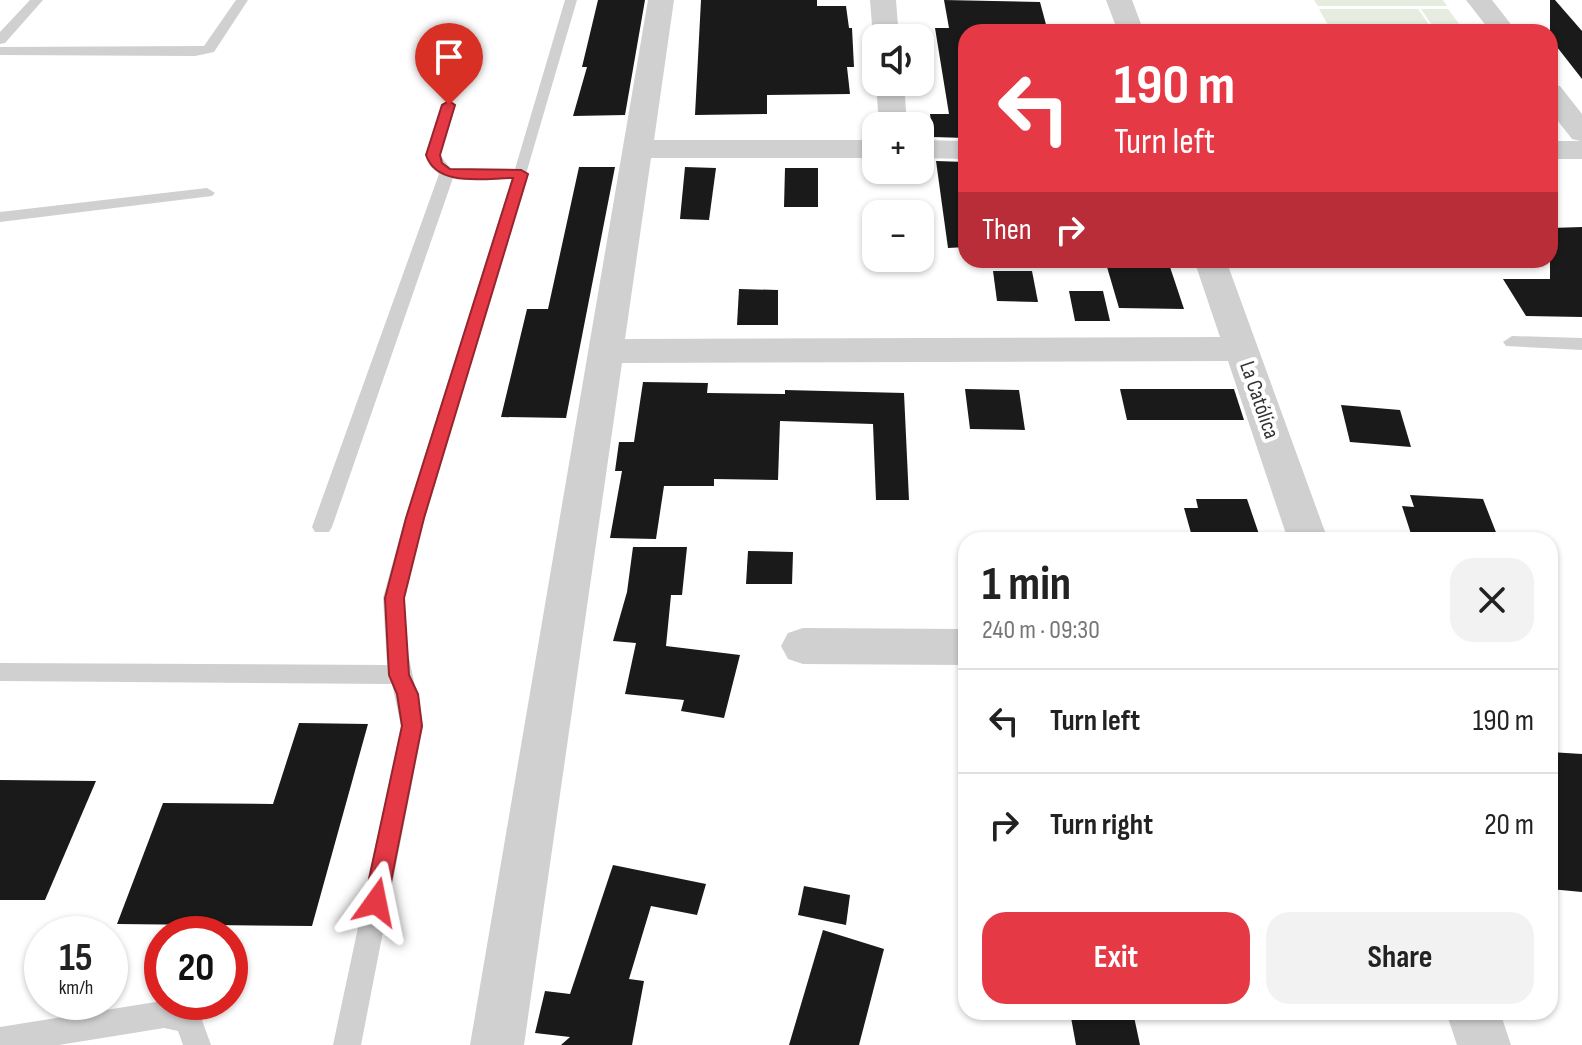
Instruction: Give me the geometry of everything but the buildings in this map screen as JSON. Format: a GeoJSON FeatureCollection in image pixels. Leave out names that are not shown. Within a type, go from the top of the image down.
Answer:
{"type":"FeatureCollection","features":[{"type":"Feature","properties":{"kind":"street"},"geometry":{"type":"LineString","coordinates":[[497,1045],[661,0]]}},
{"type":"Feature","properties":{"kind":"street"},"geometry":{"type":"LineString","coordinates":[[883,0],[885,24]]}},
{"type":"Feature","properties":{"kind":"street"},"geometry":{"type":"LineString","coordinates":[[1119,0],[1128,24]]}},
{"type":"Feature","properties":{"kind":"street"},"geometry":{"type":"LineString","coordinates":[[1479,0],[1498,24]]}},
{"type":"Feature","properties":{"kind":"street"},"geometry":{"type":"LineString","coordinates":[[1558,102],[1582,133]]}},
{"type":"Feature","properties":{"kind":"street"},"geometry":{"type":"LineString","coordinates":[[638,149],[862,149]]}},
{"type":"Feature","properties":{"kind":"street"},"geometry":{"type":"LineString","coordinates":[[934,149],[958,150]]}},
{"type":"Feature","properties":{"kind":"street"},"geometry":{"type":"LineString","coordinates":[[1558,150],[1582,150]]}},
{"type":"Feature","properties":{"kind":"street","name":"La Católica"},"geometry":{"type":"LineString","coordinates":[[1213,268],[1305,532]]}},
{"type":"Feature","properties":{"kind":"street"},"geometry":{"type":"LineString","coordinates":[[606,351],[1242,349]]}},
{"type":"Feature","properties":{"kind":"street"},"geometry":{"type":"LineString","coordinates":[[803,646],[958,647]]}},
{"type":"Feature","properties":{"kind":"street"},"geometry":{"type":"LineString","coordinates":[[1476,1020],[1484,1045]]}},
{"type":"Feature","properties":{"kind":"lane"},"geometry":{"type":"LineString","coordinates":[[0,40],[37,0]]}},
{"type":"Feature","properties":{"kind":"lane"},"geometry":{"type":"LineString","coordinates":[[0,51],[209,49],[242,0]]}},
{"type":"Feature","properties":{"kind":"lane"},"geometry":{"type":"LineString","coordinates":[[347,1045],[412,726],[407,694],[399,675],[394,598],[415,518],[571,0]]}},
{"type":"Feature","properties":{"kind":"lane"},"geometry":{"type":"LineString","coordinates":[[449,105],[433,155],[436,164],[447,173],[521,174]]}},
{"type":"Feature","properties":{"kind":"lane"},"geometry":{"type":"LineString","coordinates":[[322,527],[447,173]]}},
{"type":"Feature","properties":{"kind":"lane"},"geometry":{"type":"LineString","coordinates":[[0,217],[207,193]]}},
{"type":"Feature","properties":{"kind":"lane"},"geometry":{"type":"LineString","coordinates":[[1512,342],[1582,344]]}},
{"type":"Feature","properties":{"kind":"lane"},"geometry":{"type":"LineString","coordinates":[[0,672],[399,675]]}},
{"type":"Feature","properties":{"kind":"lane"},"geometry":{"type":"LineString","coordinates":[[0,1041],[63,1038],[164,1014],[188,1019],[197,1045]]}},
{"type":"Feature","properties":{"kind":"shaded area"},"geometry":{"type":"Polygon","coordinates":[[[1314,0],[1443,0],[1447,6],[1318,6],[1314,0]]]}},
{"type":"Feature","properties":{"kind":"shaded area"},"geometry":{"type":"Polygon","coordinates":[[[1319,9],[1418,9],[1428,24],[1327,24],[1319,9]]]}},
{"type":"Feature","properties":{"kind":"shaded area"},"geometry":{"type":"Polygon","coordinates":[[[1421,9],[1448,9],[1459,24],[1431,24],[1421,9]]]}},
{"type":"Feature","properties":{"kind":"route"},"geometry":{"type":"LineString","coordinates":[[376,902],[412,726],[407,694],[399,675],[394,598],[415,518],[521,174],[447,173],[436,164],[433,155],[449,105]]}}]}
